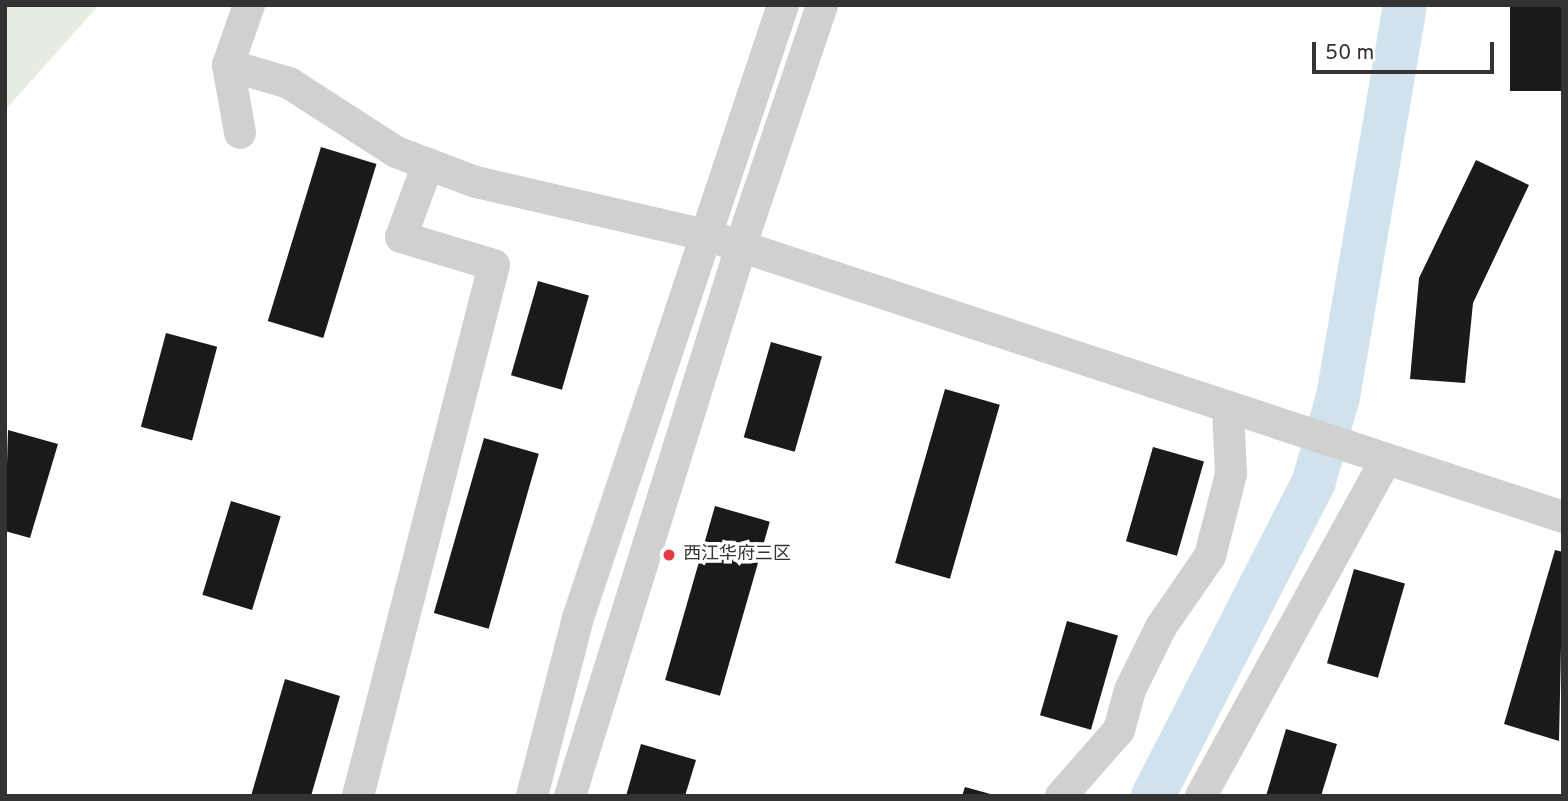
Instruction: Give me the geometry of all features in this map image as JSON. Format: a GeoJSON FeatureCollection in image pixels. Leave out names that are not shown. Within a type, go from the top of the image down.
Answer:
{"type":"FeatureCollection","features":[{"type":"Feature","properties":{"kind":"street"},"geometry":{"type":"LineString","coordinates":[[240,133],[228,65],[249,5]]}},
{"type":"Feature","properties":{"kind":"street"},"geometry":{"type":"LineString","coordinates":[[532,796],[578,618],[783,5]]}},
{"type":"Feature","properties":{"kind":"street"},"geometry":{"type":"LineString","coordinates":[[570,796],[741,246],[822,5]]}},
{"type":"Feature","properties":{"kind":"street"},"geometry":{"type":"LineString","coordinates":[[228,65],[289,83],[396,152],[476,182],[706,235],[1563,517]]}},
{"type":"Feature","properties":{"kind":"street"},"geometry":{"type":"LineString","coordinates":[[358,796],[494,265],[401,237],[428,164]]}},
{"type":"Feature","properties":{"kind":"street"},"geometry":{"type":"LineString","coordinates":[[1061,796],[1119,730],[1130,690],[1161,627],[1210,556],[1231,474],[1228,407]]}},
{"type":"Feature","properties":{"kind":"street"},"geometry":{"type":"LineString","coordinates":[[1201,796],[1386,459]]}},
{"type":"Feature","properties":{"kind":"shaded area"},"geometry":{"type":"Polygon","coordinates":[[[5,5],[99,5],[5,110],[5,5]]]}},
{"type":"Feature","properties":{"kind":"building"},"geometry":{"type":"Polygon","coordinates":[[[1510,5],[1563,5],[1563,91],[1510,91],[1510,5]]]}},
{"type":"Feature","properties":{"kind":"building"},"geometry":{"type":"Polygon","coordinates":[[[321,147],[376,164],[323,338],[268,321],[321,147]]]}},
{"type":"Feature","properties":{"kind":"building"},"geometry":{"type":"Polygon","coordinates":[[[1476,160],[1529,185],[1473,303],[1465,383],[1410,379],[1419,278],[1476,160]]]}},
{"type":"Feature","properties":{"kind":"building"},"geometry":{"type":"Polygon","coordinates":[[[538,281],[589,296],[562,390],[511,375],[538,281]]]}},
{"type":"Feature","properties":{"kind":"building"},"geometry":{"type":"Polygon","coordinates":[[[166,333],[217,347],[192,440],[141,427],[166,333]]]}},
{"type":"Feature","properties":{"kind":"building"},"geometry":{"type":"Polygon","coordinates":[[[771,342],[822,357],[795,452],[744,437],[771,342]]]}},
{"type":"Feature","properties":{"kind":"building"},"geometry":{"type":"Polygon","coordinates":[[[945,389],[1000,405],[950,579],[895,563],[945,389]]]}},
{"type":"Feature","properties":{"kind":"building"},"geometry":{"type":"Polygon","coordinates":[[[8,430],[58,444],[30,538],[5,531],[8,430]]]}},
{"type":"Feature","properties":{"kind":"building"},"geometry":{"type":"Polygon","coordinates":[[[484,438],[539,454],[489,629],[434,613],[484,438]]]}},
{"type":"Feature","properties":{"kind":"building"},"geometry":{"type":"Polygon","coordinates":[[[1153,447],[1204,462],[1177,556],[1126,541],[1153,447]]]}},
{"type":"Feature","properties":{"kind":"building"},"geometry":{"type":"Polygon","coordinates":[[[231,501],[281,516],[252,610],[202,595],[231,501]]]}},
{"type":"Feature","properties":{"kind":"building"},"geometry":{"type":"Polygon","coordinates":[[[715,506],[770,522],[720,696],[665,680],[715,506]]]}},
{"type":"Feature","properties":{"kind":"building"},"geometry":{"type":"Polygon","coordinates":[[[1555,550],[1563,552],[1559,741],[1504,724],[1555,550]]]}},
{"type":"Feature","properties":{"kind":"building"},"geometry":{"type":"Polygon","coordinates":[[[1354,569],[1405,584],[1378,678],[1327,663],[1354,569]]]}},
{"type":"Feature","properties":{"kind":"building"},"geometry":{"type":"Polygon","coordinates":[[[1067,621],[1118,636],[1091,730],[1040,715],[1067,621]]]}},
{"type":"Feature","properties":{"kind":"building"},"geometry":{"type":"Polygon","coordinates":[[[285,679],[340,696],[311,796],[251,796],[285,679]]]}},
{"type":"Feature","properties":{"kind":"building"},"geometry":{"type":"Polygon","coordinates":[[[1286,729],[1337,744],[1321,796],[1266,796],[1286,729]]]}},
{"type":"Feature","properties":{"kind":"building"},"geometry":{"type":"Polygon","coordinates":[[[641,744],[696,760],[685,796],[626,796],[641,744]]]}},
{"type":"Feature","properties":{"kind":"building"},"geometry":{"type":"Polygon","coordinates":[[[965,787],[994,795],[994,796],[962,796],[965,787]]]}},
{"type":"Feature","properties":{"kind":"waterway"},"geometry":{"type":"LineString","coordinates":[[1153,796],[1314,481],[1338,397],[1405,5]]}},
{"type":"Feature","properties":{"kind":"place","name":"西江华府三区"},"geometry":{"type":"Point","coordinates":[669,555]}}]}
